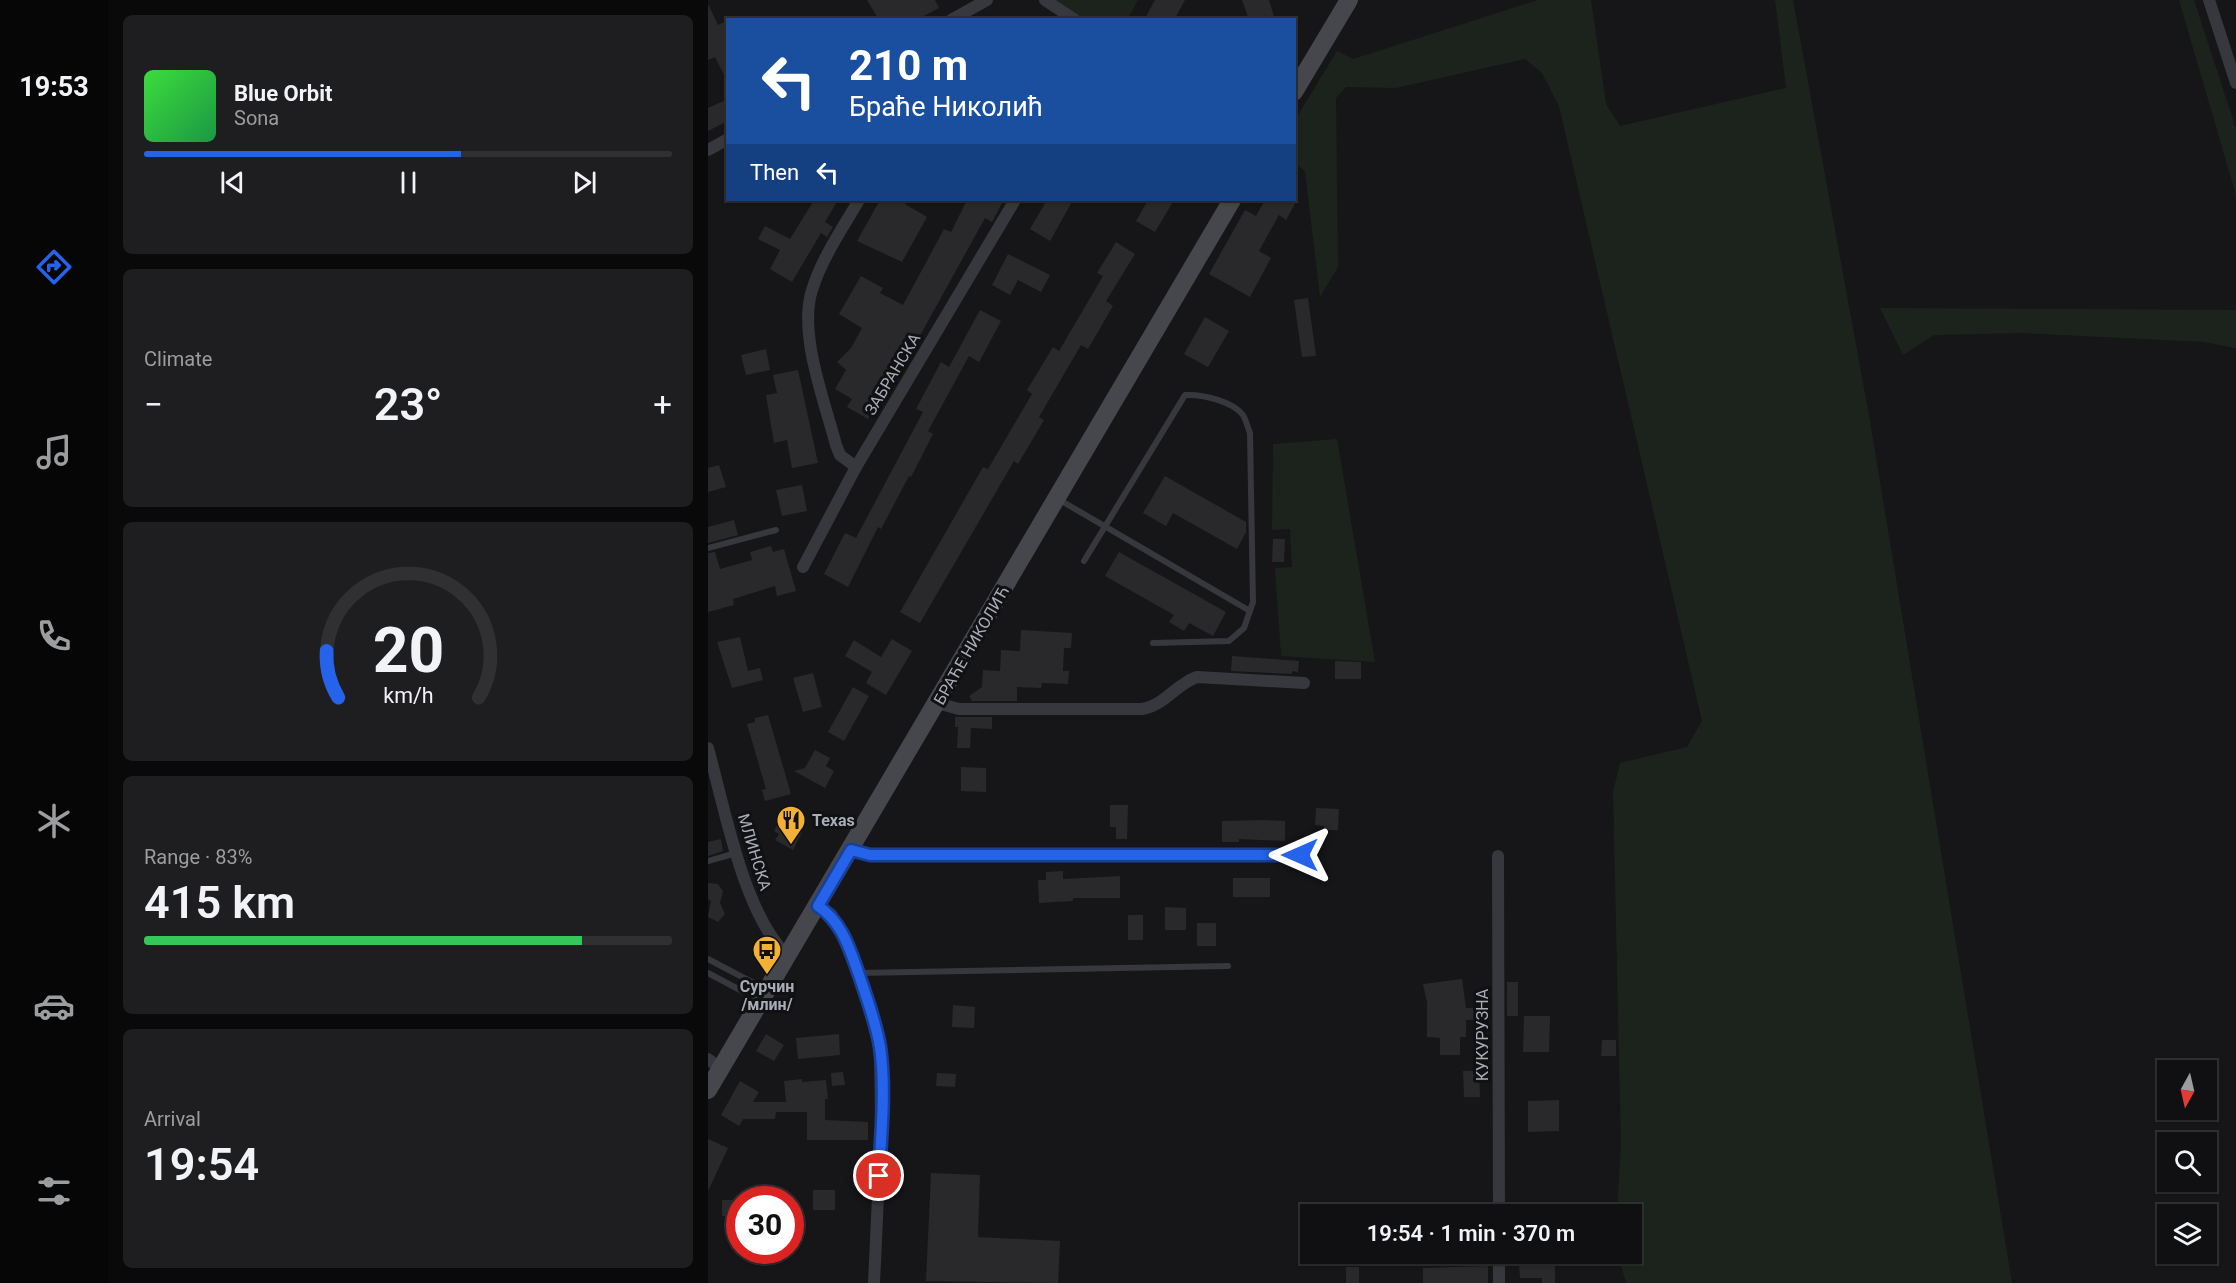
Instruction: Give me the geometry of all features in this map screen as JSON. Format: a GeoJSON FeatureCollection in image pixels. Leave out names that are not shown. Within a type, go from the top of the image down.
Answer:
{"type":"FeatureCollection","features":[{"type":"Feature","properties":{"kind":"main road"},"geometry":{"type":"LineString","coordinates":[[1296,89],[1348,0]]}},
{"type":"Feature","properties":{"kind":"main road","name":"БРАЋЕ НИКОЛИЋ"},"geometry":{"type":"LineString","coordinates":[[708,1090],[715,1064],[765,996],[1231,201]]}},
{"type":"Feature","properties":{"kind":"street"},"geometry":{"type":"LineString","coordinates":[[955,18],[987,0]]}},
{"type":"Feature","properties":{"kind":"street"},"geometry":{"type":"LineString","coordinates":[[1045,0],[1072,18]]}},
{"type":"Feature","properties":{"kind":"street"},"geometry":{"type":"LineString","coordinates":[[2209,0],[2236,83]]}},
{"type":"Feature","properties":{"kind":"street"},"geometry":{"type":"LineString","coordinates":[[708,150],[726,141]]}},
{"type":"Feature","properties":{"kind":"street"},"geometry":{"type":"LineString","coordinates":[[856,467],[840,455],[836,445],[813,352],[808,308],[817,276],[858,201]]}},
{"type":"Feature","properties":{"kind":"street","name":"ЗАБРАНСКА"},"geometry":{"type":"LineString","coordinates":[[803,567],[856,467],[1014,201]]}},
{"type":"Feature","properties":{"kind":"street"},"geometry":{"type":"LineString","coordinates":[[937,703],[959,710],[1142,710],[1156,705],[1183,684],[1197,677],[1304,683]]}},
{"type":"Feature","properties":{"kind":"street","name":"МЛИНСКА"},"geometry":{"type":"LineString","coordinates":[[708,748],[714,790],[760,919],[777,947],[788,957]]}},
{"type":"Feature","properties":{"kind":"street"},"geometry":{"type":"LineString","coordinates":[[851,850],[870,855],[1300,855]]}},
{"type":"Feature","properties":{"kind":"street","name":"КУКУРУЗНА"},"geometry":{"type":"LineString","coordinates":[[1498,856],[1499,1204]]}},
{"type":"Feature","properties":{"kind":"street"},"geometry":{"type":"LineString","coordinates":[[818,906],[834,919],[858,973],[875,1025],[881,1066],[874,1283]]}},
{"type":"Feature","properties":{"kind":"street"},"geometry":{"type":"LineString","coordinates":[[1499,1264],[1499,1283]]}},
{"type":"Feature","properties":{"kind":"lane"},"geometry":{"type":"LineString","coordinates":[[1084,561],[1103,525],[1185,395],[1197,394],[1222,402],[1242,414],[1250,433],[1253,602],[1244,628],[1229,641],[1153,643]]}},
{"type":"Feature","properties":{"kind":"lane"},"geometry":{"type":"LineString","coordinates":[[1057,498],[1250,611]]}},
{"type":"Feature","properties":{"kind":"lane"},"geometry":{"type":"LineString","coordinates":[[708,548],[776,530]]}},
{"type":"Feature","properties":{"kind":"lane"},"geometry":{"type":"LineString","coordinates":[[708,861],[737,852]]}},
{"type":"Feature","properties":{"kind":"lane"},"geometry":{"type":"LineString","coordinates":[[708,958],[765,996]]}},
{"type":"Feature","properties":{"kind":"lane"},"geometry":{"type":"LineString","coordinates":[[858,973],[1228,966]]}},
{"type":"Feature","properties":{"kind":"lane"},"geometry":{"type":"LineString","coordinates":[[708,973],[765,996]]}},
{"type":"Feature","properties":{"kind":"shaded area"},"geometry":{"type":"Polygon","coordinates":[[[1053,0],[1138,0],[1128,18],[1082,18],[1053,0]]]}},
{"type":"Feature","properties":{"kind":"shaded area"},"geometry":{"type":"Polygon","coordinates":[[[1538,0],[1591,0],[1606,104],[1620,126],[1786,88],[1775,0],[1793,0],[1870,421],[2012,1283],[1626,1283],[1621,1264],[1642,1264],[1642,1204],[1618,1204],[1621,1145],[1613,792],[1620,763],[1687,747],[1702,721],[1559,106],[1542,73],[1525,59],[1396,88],[1346,87],[1336,98],[1338,267],[1320,297],[1305,171],[1296,165],[1296,118],[1337,51],[1353,59],[1538,0]]]}},
{"type":"Feature","properties":{"kind":"shaded area"},"geometry":{"type":"Polygon","coordinates":[[[2179,0],[2194,0],[2236,129],[2236,195],[2179,0]]]}},
{"type":"Feature","properties":{"kind":"shaded area"},"geometry":{"type":"Polygon","coordinates":[[[1880,308],[2236,310],[2236,348],[2204,342],[2024,333],[1934,335],[1903,355],[1880,308]]]}},
{"type":"Feature","properties":{"kind":"shaded area"},"geometry":{"type":"Polygon","coordinates":[[[1337,439],[1375,662],[1281,656],[1275,568],[1292,567],[1290,529],[1272,530],[1273,444],[1337,439]]]}},
{"type":"Feature","properties":{"kind":"building"},"geometry":{"type":"Polygon","coordinates":[[[867,0],[935,0],[939,8],[920,18],[878,18],[867,0]]]}},
{"type":"Feature","properties":{"kind":"building"},"geometry":{"type":"Polygon","coordinates":[[[1155,0],[1185,0],[1175,18],[1145,18],[1155,0]]]}},
{"type":"Feature","properties":{"kind":"building"},"geometry":{"type":"Polygon","coordinates":[[[1242,0],[1269,0],[1274,18],[1248,18],[1242,0]]]}},
{"type":"Feature","properties":{"kind":"building"},"geometry":{"type":"Polygon","coordinates":[[[708,4],[718,25],[726,21],[726,79],[715,57],[708,60],[708,4]]]}},
{"type":"Feature","properties":{"kind":"building"},"geometry":{"type":"Polygon","coordinates":[[[726,100],[726,122],[708,131],[708,108],[726,100]]]}},
{"type":"Feature","properties":{"kind":"building"},"geometry":{"type":"Polygon","coordinates":[[[1297,200],[1286,220],[1279,215],[1259,251],[1271,258],[1250,297],[1209,274],[1245,210],[1256,216],[1264,201],[1297,200]]]}},
{"type":"Feature","properties":{"kind":"building"},"geometry":{"type":"Polygon","coordinates":[[[813,201],[837,201],[825,222],[833,227],[827,237],[821,233],[792,282],[770,269],[780,250],[758,239],[765,226],[790,239],[813,201]]]}},
{"type":"Feature","properties":{"kind":"building"},"geometry":{"type":"Polygon","coordinates":[[[879,201],[907,201],[905,204],[927,217],[902,262],[857,241],[879,201]]]}},
{"type":"Feature","properties":{"kind":"building"},"geometry":{"type":"Polygon","coordinates":[[[966,201],[1002,203],[992,222],[985,218],[896,379],[892,377],[868,419],[847,407],[852,399],[835,389],[846,370],[837,362],[851,348],[862,328],[839,314],[861,276],[883,288],[880,293],[903,305],[944,229],[951,232],[966,201]]]}},
{"type":"Feature","properties":{"kind":"building"},"geometry":{"type":"Polygon","coordinates":[[[1046,201],[1072,201],[1050,241],[1030,229],[1046,201]]]}},
{"type":"Feature","properties":{"kind":"building"},"geometry":{"type":"Polygon","coordinates":[[[1147,201],[1173,201],[1155,232],[1136,221],[1147,201]]]}},
{"type":"Feature","properties":{"kind":"building"},"geometry":{"type":"Polygon","coordinates":[[[1116,242],[1135,254],[1106,301],[1113,306],[1088,349],[1081,345],[1039,417],[1044,420],[1018,464],[1014,461],[920,623],[900,612],[983,467],[988,469],[1032,394],[1027,390],[1053,347],[1059,351],[1103,276],[1097,273],[1116,242]]]}},
{"type":"Feature","properties":{"kind":"building"},"geometry":{"type":"Polygon","coordinates":[[[1008,254],[1050,275],[1041,292],[1018,280],[1010,295],[992,285],[1008,254]]]}},
{"type":"Feature","properties":{"kind":"building"},"geometry":{"type":"Polygon","coordinates":[[[1308,298],[1316,356],[1302,357],[1294,300],[1308,298]]]}},
{"type":"Feature","properties":{"kind":"building"},"geometry":{"type":"Polygon","coordinates":[[[980,310],[1001,321],[979,362],[969,356],[928,431],[933,434],[911,477],[909,476],[881,529],[878,527],[848,587],[824,574],[845,533],[856,538],[923,412],[916,409],[941,362],[949,367],[980,310]]]}},
{"type":"Feature","properties":{"kind":"building"},"geometry":{"type":"Polygon","coordinates":[[[1205,317],[1229,331],[1208,367],[1184,354],[1205,317]]]}},
{"type":"Feature","properties":{"kind":"building"},"geometry":{"type":"Polygon","coordinates":[[[766,349],[770,370],[746,375],[741,355],[766,349]]]}},
{"type":"Feature","properties":{"kind":"building"},"geometry":{"type":"Polygon","coordinates":[[[798,370],[818,463],[792,468],[787,440],[774,443],[766,395],[777,393],[773,375],[798,370]]]}},
{"type":"Feature","properties":{"kind":"building"},"geometry":{"type":"Polygon","coordinates":[[[719,465],[726,487],[708,492],[708,468],[719,465]]]}},
{"type":"Feature","properties":{"kind":"building"},"geometry":{"type":"Polygon","coordinates":[[[1165,476],[1246,522],[1246,532],[1237,549],[1173,513],[1166,526],[1143,513],[1165,476]]]}},
{"type":"Feature","properties":{"kind":"building"},"geometry":{"type":"Polygon","coordinates":[[[802,485],[807,511],[782,516],[776,490],[802,485]]]}},
{"type":"Feature","properties":{"kind":"building"},"geometry":{"type":"Polygon","coordinates":[[[734,520],[738,535],[708,543],[708,527],[734,520]]]}},
{"type":"Feature","properties":{"kind":"building"},"geometry":{"type":"Polygon","coordinates":[[[1273,539],[1285,539],[1284,562],[1272,562],[1273,539]]]}},
{"type":"Feature","properties":{"kind":"building"},"geometry":{"type":"Polygon","coordinates":[[[771,546],[773,552],[784,549],[796,591],[777,596],[775,586],[733,599],[734,605],[708,612],[708,553],[715,552],[720,569],[752,560],[750,552],[771,546]]]}},
{"type":"Feature","properties":{"kind":"building"},"geometry":{"type":"Polygon","coordinates":[[[1119,552],[1226,612],[1213,636],[1189,623],[1184,631],[1169,622],[1174,615],[1105,576],[1119,552]]]}},
{"type":"Feature","properties":{"kind":"building"},"geometry":{"type":"Polygon","coordinates":[[[1021,630],[1072,633],[1071,648],[1064,648],[1063,671],[1069,671],[1068,684],[1042,683],[1041,688],[1017,687],[1017,701],[972,701],[969,696],[982,687],[983,670],[1000,671],[1001,650],[1020,651],[1021,630]]]}},
{"type":"Feature","properties":{"kind":"building"},"geometry":{"type":"Polygon","coordinates":[[[740,637],[748,671],[760,668],[763,680],[732,688],[717,642],[740,637]]]}},
{"type":"Feature","properties":{"kind":"building"},"geometry":{"type":"Polygon","coordinates":[[[892,639],[912,651],[886,695],[866,683],[872,672],[845,656],[854,640],[881,657],[892,639]]]}},
{"type":"Feature","properties":{"kind":"building"},"geometry":{"type":"Polygon","coordinates":[[[1232,656],[1299,661],[1298,672],[1292,671],[1292,674],[1231,671],[1232,656]]]}},
{"type":"Feature","properties":{"kind":"building"},"geometry":{"type":"Polygon","coordinates":[[[1335,661],[1361,662],[1361,679],[1335,679],[1335,661]]]}},
{"type":"Feature","properties":{"kind":"building"},"geometry":{"type":"Polygon","coordinates":[[[813,673],[822,707],[803,712],[793,678],[813,673]]]}},
{"type":"Feature","properties":{"kind":"building"},"geometry":{"type":"Polygon","coordinates":[[[853,687],[869,696],[844,741],[828,732],[853,687]]]}},
{"type":"Feature","properties":{"kind":"building"},"geometry":{"type":"Polygon","coordinates":[[[768,715],[791,794],[765,801],[762,790],[766,789],[747,724],[755,722],[755,718],[768,715]]]}},
{"type":"Feature","properties":{"kind":"building"},"geometry":{"type":"Polygon","coordinates":[[[955,717],[992,717],[992,729],[971,728],[970,748],[957,748],[958,727],[955,727],[955,717]]]}},
{"type":"Feature","properties":{"kind":"building"},"geometry":{"type":"Polygon","coordinates":[[[815,750],[830,758],[826,766],[834,771],[825,788],[794,771],[805,768],[815,750]]]}},
{"type":"Feature","properties":{"kind":"building"},"geometry":{"type":"Polygon","coordinates":[[[961,767],[986,768],[986,792],[961,791],[961,767]]]}},
{"type":"Feature","properties":{"kind":"building"},"geometry":{"type":"Polygon","coordinates":[[[1110,805],[1128,805],[1127,839],[1116,839],[1116,827],[1110,827],[1110,805]]]}},
{"type":"Feature","properties":{"kind":"building"},"geometry":{"type":"Polygon","coordinates":[[[787,807],[806,816],[798,830],[802,832],[793,850],[775,840],[779,834],[774,831],[787,807]]]}},
{"type":"Feature","properties":{"kind":"building"},"geometry":{"type":"Polygon","coordinates":[[[1316,808],[1339,809],[1338,830],[1324,830],[1324,826],[1315,825],[1316,808]]]}},
{"type":"Feature","properties":{"kind":"building"},"geometry":{"type":"Polygon","coordinates":[[[1222,821],[1285,821],[1285,841],[1239,839],[1239,842],[1222,842],[1222,821]]]}},
{"type":"Feature","properties":{"kind":"building"},"geometry":{"type":"Polygon","coordinates":[[[721,839],[723,851],[708,856],[708,842],[721,839]]]}},
{"type":"Feature","properties":{"kind":"building"},"geometry":{"type":"Polygon","coordinates":[[[1063,871],[1063,879],[1120,876],[1120,898],[1073,898],[1073,901],[1039,903],[1038,880],[1046,880],[1046,872],[1063,871]]]}},
{"type":"Feature","properties":{"kind":"building"},"geometry":{"type":"Polygon","coordinates":[[[1233,878],[1270,878],[1270,897],[1233,897],[1233,878]]]}},
{"type":"Feature","properties":{"kind":"building"},"geometry":{"type":"Polygon","coordinates":[[[708,883],[718,884],[723,891],[720,903],[725,914],[718,922],[708,917],[711,901],[708,899],[708,883]]]}},
{"type":"Feature","properties":{"kind":"building"},"geometry":{"type":"Polygon","coordinates":[[[1165,907],[1186,908],[1186,930],[1165,930],[1165,907]]]}},
{"type":"Feature","properties":{"kind":"building"},"geometry":{"type":"Polygon","coordinates":[[[1128,915],[1143,915],[1143,940],[1128,940],[1128,915]]]}},
{"type":"Feature","properties":{"kind":"building"},"geometry":{"type":"Polygon","coordinates":[[[1197,923],[1216,923],[1216,946],[1197,946],[1197,923]]]}},
{"type":"Feature","properties":{"kind":"building"},"geometry":{"type":"Polygon","coordinates":[[[1462,979],[1466,1008],[1490,1007],[1490,1019],[1466,1020],[1466,1037],[1460,1037],[1460,1055],[1440,1055],[1440,1038],[1427,1037],[1427,1003],[1423,984],[1462,979]]]}},
{"type":"Feature","properties":{"kind":"building"},"geometry":{"type":"Polygon","coordinates":[[[1507,982],[1518,982],[1518,1016],[1507,1016],[1507,982]]]}},
{"type":"Feature","properties":{"kind":"building"},"geometry":{"type":"Polygon","coordinates":[[[953,1005],[975,1007],[974,1028],[952,1027],[953,1005]]]}},
{"type":"Feature","properties":{"kind":"building"},"geometry":{"type":"Polygon","coordinates":[[[1524,1016],[1550,1016],[1549,1052],[1523,1052],[1524,1016]]]}},
{"type":"Feature","properties":{"kind":"building"},"geometry":{"type":"Polygon","coordinates":[[[766,1034],[784,1045],[774,1061],[756,1051],[766,1034]]]}},
{"type":"Feature","properties":{"kind":"building"},"geometry":{"type":"Polygon","coordinates":[[[839,1034],[840,1055],[798,1059],[796,1038],[839,1034]]]}},
{"type":"Feature","properties":{"kind":"building"},"geometry":{"type":"Polygon","coordinates":[[[1602,1040],[1616,1040],[1616,1056],[1601,1056],[1602,1040]]]}},
{"type":"Feature","properties":{"kind":"building"},"geometry":{"type":"Polygon","coordinates":[[[1463,1071],[1479,1071],[1480,1097],[1464,1097],[1463,1071]]]}},
{"type":"Feature","properties":{"kind":"building"},"geometry":{"type":"Polygon","coordinates":[[[843,1072],[845,1085],[832,1086],[831,1073],[843,1072]]]}},
{"type":"Feature","properties":{"kind":"building"},"geometry":{"type":"Polygon","coordinates":[[[937,1073],[956,1074],[955,1087],[936,1086],[937,1073]]]}},
{"type":"Feature","properties":{"kind":"building"},"geometry":{"type":"Polygon","coordinates":[[[802,1079],[802,1082],[826,1080],[828,1099],[825,1099],[825,1120],[868,1122],[868,1140],[807,1140],[807,1112],[776,1112],[775,1119],[743,1119],[739,1126],[721,1115],[740,1081],[759,1092],[753,1102],[786,1102],[784,1081],[802,1079]]]}},
{"type":"Feature","properties":{"kind":"building"},"geometry":{"type":"Polygon","coordinates":[[[1559,1100],[1559,1131],[1528,1132],[1528,1101],[1559,1100]]]}},
{"type":"Feature","properties":{"kind":"building"},"geometry":{"type":"Polygon","coordinates":[[[708,1139],[728,1148],[708,1191],[708,1139]]]}},
{"type":"Feature","properties":{"kind":"building"},"geometry":{"type":"Polygon","coordinates":[[[931,1173],[980,1175],[978,1237],[1060,1241],[1058,1283],[926,1281],[931,1173]]]}},
{"type":"Feature","properties":{"kind":"building"},"geometry":{"type":"Polygon","coordinates":[[[813,1190],[835,1190],[835,1210],[813,1210],[813,1190]]]}},
{"type":"Feature","properties":{"kind":"building"},"geometry":{"type":"Polygon","coordinates":[[[722,1200],[726,1200],[726,1216],[722,1216],[722,1200]]]}},
{"type":"Feature","properties":{"kind":"building"},"geometry":{"type":"Polygon","coordinates":[[[1519,1264],[1555,1264],[1555,1283],[1542,1283],[1542,1278],[1520,1278],[1519,1264]]]}},
{"type":"Feature","properties":{"kind":"building"},"geometry":{"type":"Polygon","coordinates":[[[1488,1266],[1488,1283],[1423,1283],[1423,1268],[1488,1266]]]}},
{"type":"Feature","properties":{"kind":"building"},"geometry":{"type":"Polygon","coordinates":[[[1346,1267],[1359,1267],[1359,1283],[1346,1283],[1346,1267]]]}},
{"type":"Feature","properties":{"kind":"place","name":"Texas"},"geometry":{"type":"Point","coordinates":[791,846]}},
{"type":"Feature","properties":{"kind":"place","name":"Сурчин /млин/"},"geometry":{"type":"Point","coordinates":[767,976]}},
{"type":"Feature","properties":{"kind":"route"},"geometry":{"type":"LineString","coordinates":[[879,1176],[882,1087],[880,1047],[864,990],[843,934],[831,914],[818,906],[851,850],[870,855],[1300,855]]}}]}
